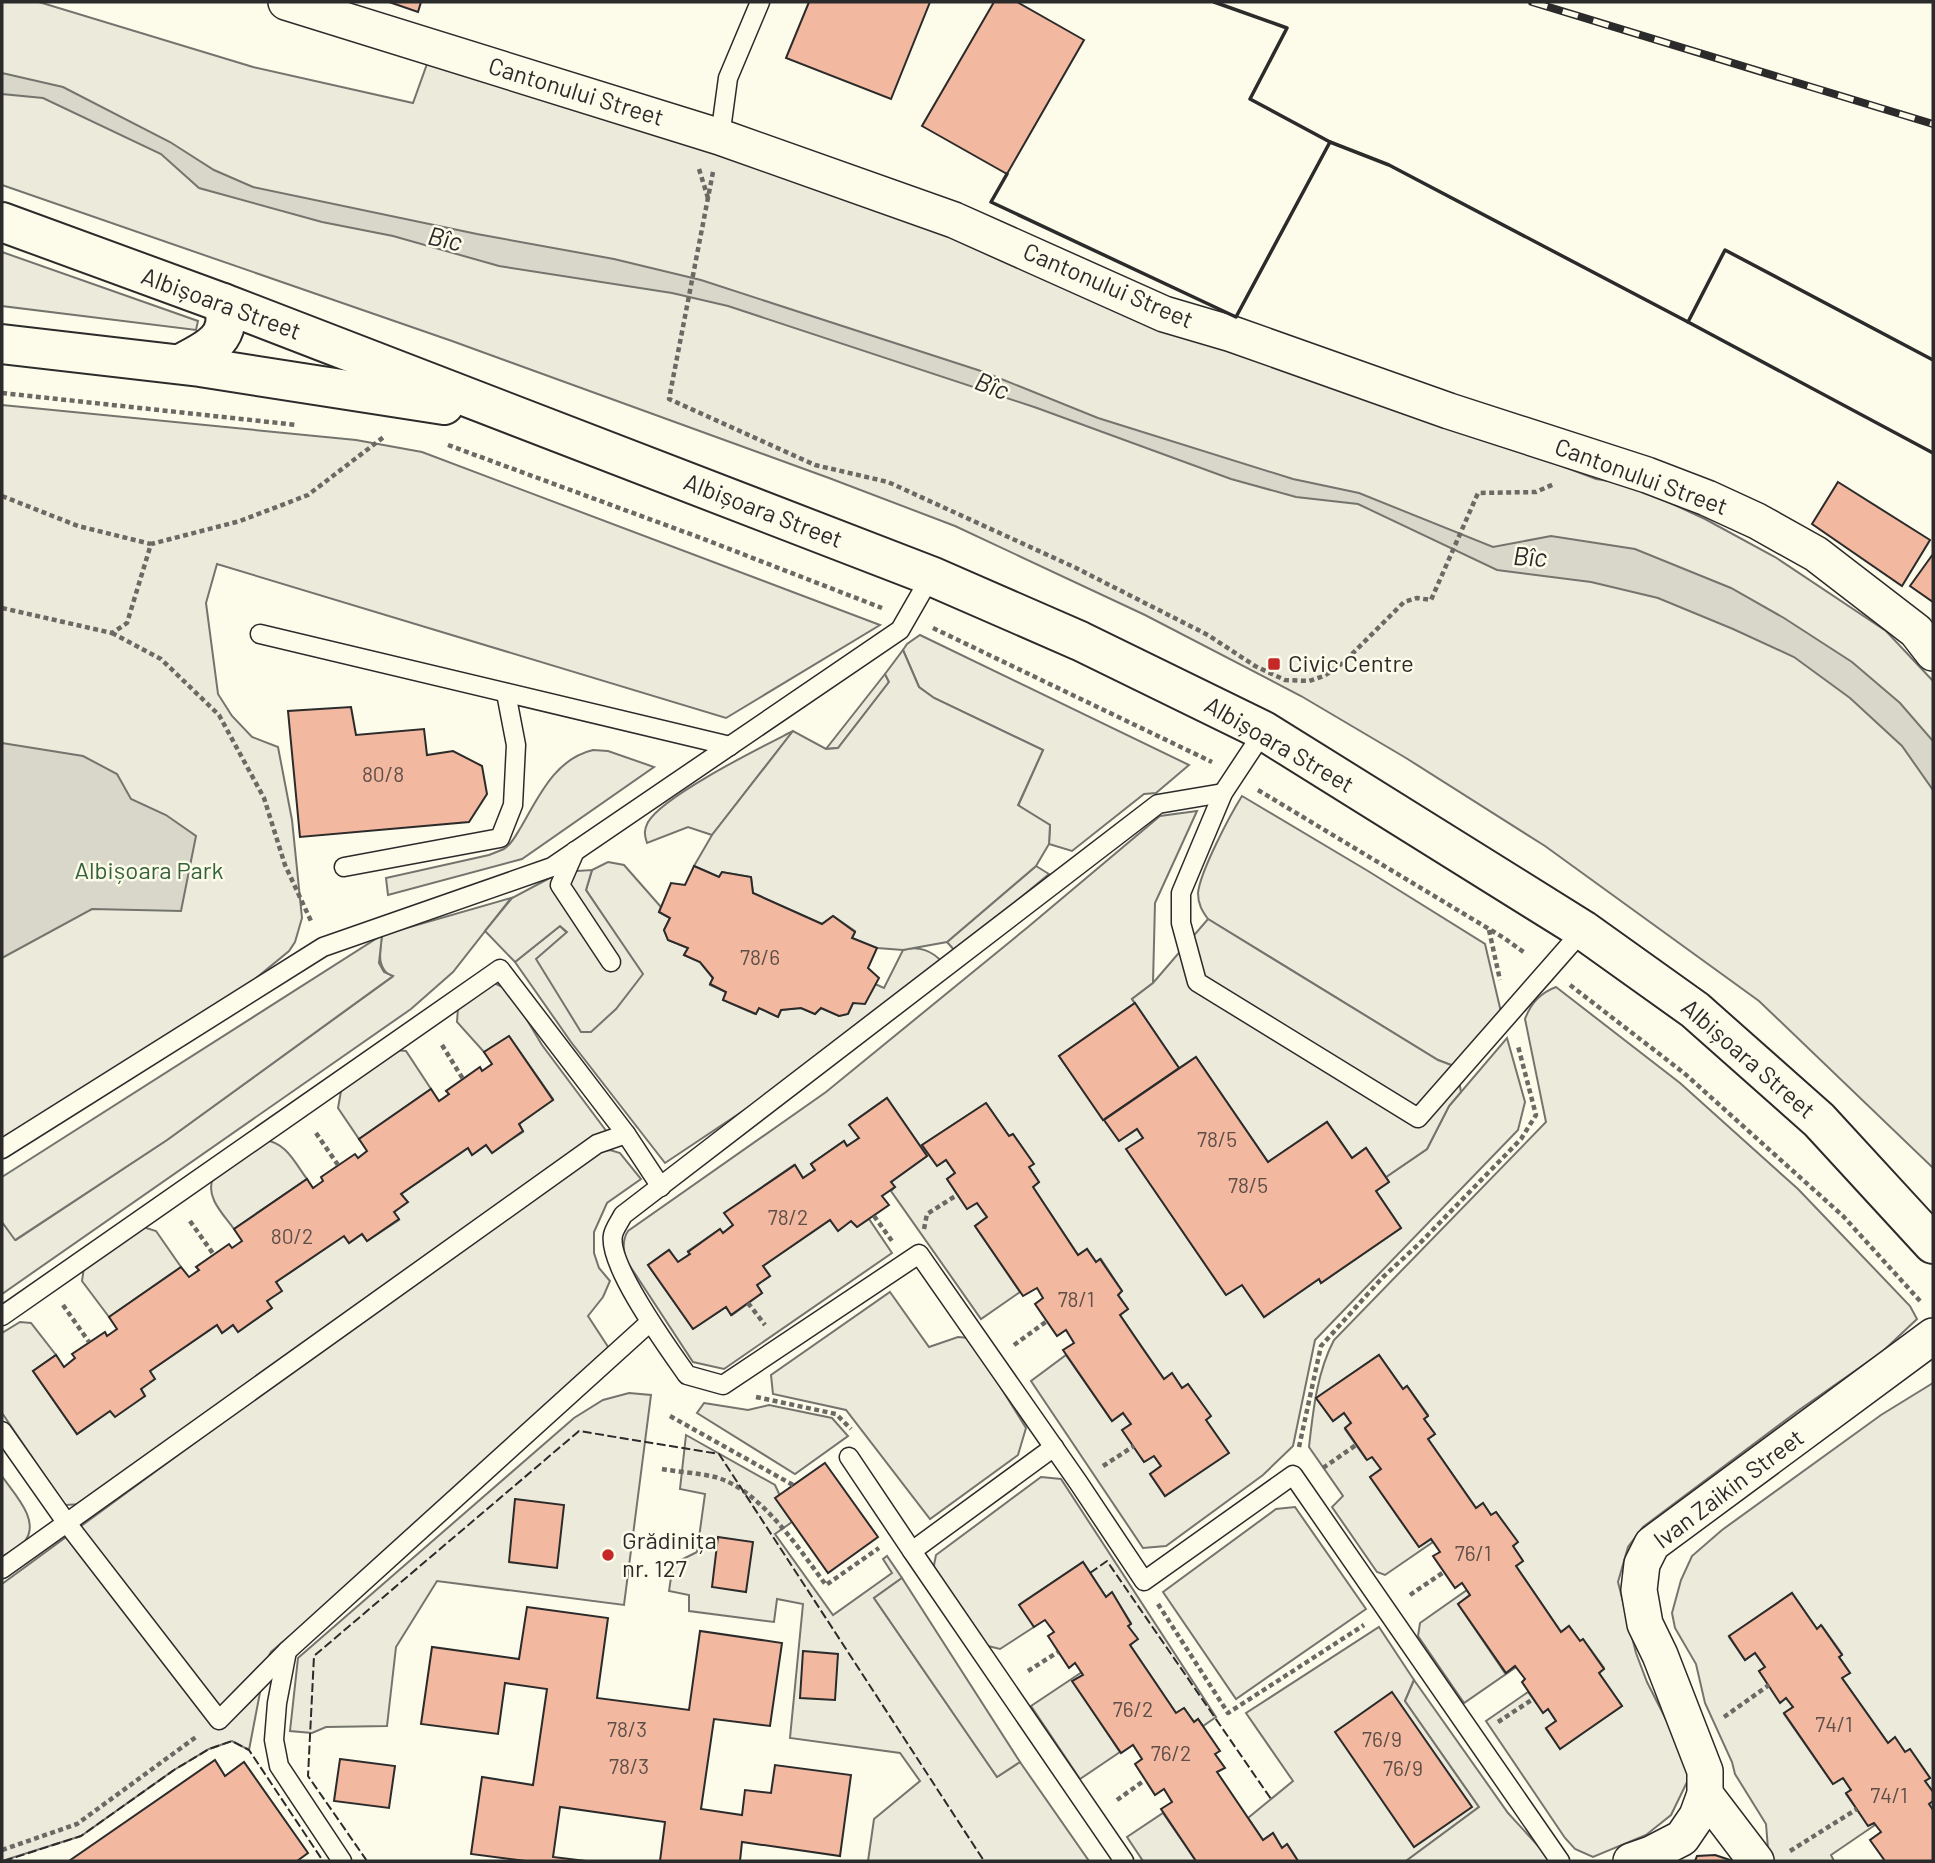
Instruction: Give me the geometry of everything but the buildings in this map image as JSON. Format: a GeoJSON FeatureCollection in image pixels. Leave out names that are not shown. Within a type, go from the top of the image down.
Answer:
{"type":"FeatureCollection","features":[{"type":"Feature","properties":{"kind":"main road","name":"Albișoara Street"},"geometry":{"type":"LineString","coordinates":[[2,222],[223,303],[931,576],[1080,640],[1264,731],[1583,930],[1695,1010],[1819,1120],[1933,1244]]}},
{"type":"Feature","properties":{"kind":"main road"},"geometry":{"type":"LineString","coordinates":[[180,364],[209,347],[221,335],[226,326],[227,315],[223,303]]}},
{"type":"Feature","properties":{"kind":"main road","name":"Albișoara Street"},"geometry":{"type":"LineString","coordinates":[[2,344],[180,364],[519,417]]}},
{"type":"Feature","properties":{"kind":"street","name":"Cantonului Street"},"geometry":{"type":"LineString","coordinates":[[286,2],[720,137],[954,220],[1164,314],[1232,334],[1450,411],[1647,475],[1707,498],[1757,521],[1816,554],[1916,631],[1933,653]]}},
{"type":"Feature","properties":{"kind":"street","name":"Ivan Zaikin Street"},"geometry":{"type":"LineString","coordinates":[[1705,1794],[1705,1771],[1645,1624],[1639,1590],[1642,1564],[1652,1544],[1929,1321]]}},
{"type":"Feature","properties":{"kind":"street"},"geometry":{"type":"LineString","coordinates":[[1630,1861],[1682,1838],[1697,1816],[1705,1794],[1771,1858]]}},
{"type":"Feature","properties":{"kind":"lane"},"geometry":{"type":"LineString","coordinates":[[720,137],[728,78],[760,2]]}},
{"type":"Feature","properties":{"kind":"lane"},"geometry":{"type":"LineString","coordinates":[[2,1149],[323,947],[552,867],[900,629],[931,576]]}},
{"type":"Feature","properties":{"kind":"lane"},"geometry":{"type":"LineString","coordinates":[[260,634],[730,746]]}},
{"type":"Feature","properties":{"kind":"lane"},"geometry":{"type":"LineString","coordinates":[[344,867],[500,838],[513,804],[516,745],[506,693]]}},
{"type":"Feature","properties":{"kind":"lane"},"geometry":{"type":"LineString","coordinates":[[1264,731],[1223,793],[1181,892],[1181,923],[1197,982],[1418,1118],[1583,930]]}},
{"type":"Feature","properties":{"kind":"lane"},"geometry":{"type":"LineString","coordinates":[[1223,793],[1158,804],[623,1215],[612,1235],[616,1259],[650,1322],[687,1375],[723,1385],[919,1254],[1144,1581],[1296,1480],[1560,1861]]}},
{"type":"Feature","properties":{"kind":"lane"},"geometry":{"type":"LineString","coordinates":[[575,851],[560,885],[611,962]]}},
{"type":"Feature","properties":{"kind":"lane"},"geometry":{"type":"LineString","coordinates":[[2,1316],[500,969],[626,1134],[661,1187]]}},
{"type":"Feature","properties":{"kind":"lane"},"geometry":{"type":"LineString","coordinates":[[2,1569],[597,1144],[626,1134]]}},
{"type":"Feature","properties":{"kind":"lane"},"geometry":{"type":"LineString","coordinates":[[2,1431],[66,1522],[219,1720],[287,1651],[650,1322]]}},
{"type":"Feature","properties":{"kind":"lane"},"geometry":{"type":"LineString","coordinates":[[912,1551],[1054,1447]]}},
{"type":"Feature","properties":{"kind":"lane"},"geometry":{"type":"LineString","coordinates":[[849,1457],[1124,1861]]}},
{"type":"Feature","properties":{"kind":"lane"},"geometry":{"type":"LineString","coordinates":[[287,1651],[277,1703],[274,1740],[279,1766],[342,1861]]}},
{"type":"Feature","properties":{"kind":"path"},"geometry":{"type":"LineString","coordinates":[[708,199],[669,400],[816,465],[888,482],[1074,566],[1208,635],[1255,666],[1285,680],[1309,681],[1324,676],[1343,663],[1404,602],[1417,598],[1431,600],[1478,493],[1536,492],[1556,484]]}},
{"type":"Feature","properties":{"kind":"path"},"geometry":{"type":"LineString","coordinates":[[2,393],[305,426]]}},
{"type":"Feature","properties":{"kind":"path"},"geometry":{"type":"LineString","coordinates":[[2,496],[78,526],[150,544],[240,520],[308,495],[388,434],[374,433]]}},
{"type":"Feature","properties":{"kind":"path"},"geometry":{"type":"LineString","coordinates":[[442,443],[688,533],[938,630],[1186,748],[1235,776],[1489,929],[1548,969],[1684,1073],[1843,1216],[1929,1321]]}},
{"type":"Feature","properties":{"kind":"path"},"geometry":{"type":"LineString","coordinates":[[112,633],[127,623],[150,544]]}},
{"type":"Feature","properties":{"kind":"path"},"geometry":{"type":"LineString","coordinates":[[2,608],[112,633],[161,659],[219,715],[264,798],[285,864],[323,947]]}},
{"type":"Feature","properties":{"kind":"path"},"geometry":{"type":"LineString","coordinates":[[1296,1480],[1321,1346],[1383,1277],[1420,1243],[1521,1139],[1536,1115],[1489,929]]}},
{"type":"Feature","properties":{"kind":"path"},"geometry":{"type":"LineString","coordinates":[[426,1021],[463,1079]]}},
{"type":"Feature","properties":{"kind":"path"},"geometry":{"type":"LineString","coordinates":[[299,1109],[338,1165]]}},
{"type":"Feature","properties":{"kind":"path"},"geometry":{"type":"LineString","coordinates":[[919,1254],[927,1214],[957,1195]]}},
{"type":"Feature","properties":{"kind":"path"},"geometry":{"type":"LineString","coordinates":[[174,1197],[214,1255]]}},
{"type":"Feature","properties":{"kind":"path"},"geometry":{"type":"LineString","coordinates":[[48,1284],[89,1342]]}},
{"type":"Feature","properties":{"kind":"path"},"geometry":{"type":"LineString","coordinates":[[993,1359],[1047,1321]]}},
{"type":"Feature","properties":{"kind":"path"},"geometry":{"type":"LineString","coordinates":[[723,1385],[752,1396],[836,1414],[856,1434],[849,1457]]}},
{"type":"Feature","properties":{"kind":"path"},"geometry":{"type":"LineString","coordinates":[[670,1416],[793,1485]]}},
{"type":"Feature","properties":{"kind":"path"},"geometry":{"type":"LineString","coordinates":[[1296,1480],[1356,1445]]}},
{"type":"Feature","properties":{"kind":"path"},"geometry":{"type":"LineString","coordinates":[[1078,1482],[1134,1446]]}},
{"type":"Feature","properties":{"kind":"path"},"geometry":{"type":"LineString","coordinates":[[662,1469],[718,1477],[752,1496],[787,1533],[826,1585],[900,1534]]}},
{"type":"Feature","properties":{"kind":"path"},"geometry":{"type":"LineString","coordinates":[[1144,1581],[1228,1713],[1444,1572]]}},
{"type":"Feature","properties":{"kind":"path"},"geometry":{"type":"LineString","coordinates":[[1692,1740],[1769,1685]]}},
{"type":"Feature","properties":{"kind":"path"},"geometry":{"type":"LineString","coordinates":[[1474,1738],[1533,1699]]}},
{"type":"Feature","properties":{"kind":"path"},"geometry":{"type":"LineString","coordinates":[[2,1850],[76,1824],[219,1720]]}},
{"type":"Feature","properties":{"kind":"path"},"geometry":{"type":"LineString","coordinates":[[1771,1858],[1857,1809]]}},
{"type":"Feature","properties":{"kind":"green space"},"geometry":{"type":"Polygon","coordinates":[[[2,2],[39,2],[253,67],[413,103],[427,64],[757,162],[1596,479],[1629,484],[1705,519],[1775,557],[1886,631],[1933,681],[1933,1168],[1759,1001],[1545,846],[1406,758],[1301,696],[1145,615],[955,526],[829,478],[452,341],[2,185],[2,2]]]}},
{"type":"Feature","properties":{"kind":"green space"},"geometry":{"type":"Polygon","coordinates":[[[2,252],[198,321],[196,330],[2,306],[2,252]]]}},
{"type":"Feature","properties":{"kind":"green space","name":"Albișoara Park"},"geometry":{"type":"Polygon","coordinates":[[[2,405],[356,440],[422,452],[880,625],[726,718],[217,564],[206,603],[218,694],[232,716],[252,737],[278,747],[292,820],[302,918],[295,942],[289,951],[220,1008],[2,1138],[2,405]]]}},
{"type":"Feature","properties":{"kind":"green space"},"geometry":{"type":"Polygon","coordinates":[[[920,635],[1189,765],[1156,793],[1144,794],[1072,851],[1049,844],[1050,825],[1018,806],[1043,750],[934,698],[919,687],[903,650],[920,635]]]}},
{"type":"Feature","properties":{"kind":"green space"},"geometry":{"type":"Polygon","coordinates":[[[885,674],[889,682],[838,748],[826,749],[885,674]]]}},
{"type":"Feature","properties":{"kind":"green space"},"geometry":{"type":"Polygon","coordinates":[[[793,731],[712,835],[688,827],[647,843],[645,832],[648,822],[673,799],[715,772],[793,731]]]}},
{"type":"Feature","properties":{"kind":"green space"},"geometry":{"type":"Polygon","coordinates":[[[593,750],[608,751],[654,767],[522,859],[388,895],[386,878],[489,855],[504,849],[514,839],[542,791],[558,770],[568,761],[593,750]]]}},
{"type":"Feature","properties":{"kind":"green space"},"geometry":{"type":"Polygon","coordinates":[[[1242,796],[1485,944],[1501,1012],[1456,1065],[1438,1060],[1208,919],[1199,901],[1200,884],[1216,844],[1242,796]]]}},
{"type":"Feature","properties":{"kind":"green space"},"geometry":{"type":"Polygon","coordinates":[[[1197,811],[1155,903],[1153,983],[1132,999],[1135,1003],[1059,1056],[1119,1141],[1137,1129],[1143,1138],[1127,1149],[1226,1295],[1242,1285],[1264,1317],[1319,1279],[1321,1283],[1401,1228],[1376,1191],[1389,1182],[1386,1177],[1427,1149],[1449,1106],[1507,1038],[1525,1102],[1518,1130],[1315,1340],[1293,1446],[1263,1475],[1166,1546],[1143,1548],[1031,1381],[1066,1355],[1112,1421],[1123,1413],[1131,1424],[1123,1430],[1144,1462],[1154,1456],[1161,1466],[1150,1474],[1165,1496],[1228,1452],[1206,1420],[1210,1416],[1188,1384],[1182,1388],[1172,1374],[1164,1379],[1120,1315],[1128,1309],[1118,1295],[1122,1291],[1101,1259],[1096,1262],[1087,1249],[1078,1255],[1033,1187],[1039,1182],[1029,1167],[1033,1164],[1013,1134],[1009,1136],[986,1103],[922,1145],[937,1166],[946,1160],[955,1173],[947,1179],[967,1209],[977,1203],[987,1217],[975,1226],[1020,1292],[981,1319],[891,1191],[895,1187],[891,1182],[927,1156],[887,1098],[850,1124],[859,1138],[847,1146],[844,1141],[811,1164],[815,1170],[803,1178],[794,1165],[725,1213],[733,1225],[723,1233],[719,1230],[688,1251],[690,1254],[678,1262],[669,1250],[648,1265],[693,1329],[726,1307],[732,1315],[762,1293],[757,1285],[770,1276],[763,1266],[830,1220],[838,1230],[851,1221],[857,1227],[869,1219],[892,1253],[724,1369],[693,1362],[626,1260],[624,1245],[628,1231],[826,1092],[1160,816],[1197,811]]]}},
{"type":"Feature","properties":{"kind":"green space"},"geometry":{"type":"Polygon","coordinates":[[[608,862],[624,865],[661,907],[659,912],[670,918],[664,930],[668,940],[688,948],[684,955],[700,962],[713,978],[710,985],[726,992],[723,1000],[755,1014],[759,1008],[778,1017],[781,1010],[801,1008],[815,1014],[821,1008],[839,1016],[848,1014],[853,1003],[875,984],[884,988],[903,950],[925,950],[943,963],[818,1061],[665,1163],[571,1042],[515,962],[560,926],[567,933],[642,974],[586,890],[592,870],[608,862]]]}},
{"type":"Feature","properties":{"kind":"green space"},"geometry":{"type":"Polygon","coordinates":[[[1036,866],[1049,874],[956,952],[947,942],[1036,866]]]}},
{"type":"Feature","properties":{"kind":"green space"},"geometry":{"type":"Polygon","coordinates":[[[511,898],[453,972],[411,1009],[2,1294],[2,1222],[16,1240],[167,1140],[392,977],[381,964],[382,935],[511,898]]]}},
{"type":"Feature","properties":{"kind":"green space"},"geometry":{"type":"Polygon","coordinates":[[[494,983],[509,990],[542,1045],[607,1132],[593,1137],[83,1504],[65,1505],[2,1413],[2,1333],[20,1322],[31,1323],[56,1355],[33,1371],[77,1434],[110,1411],[145,1396],[141,1389],[150,1371],[217,1325],[222,1333],[233,1325],[238,1331],[271,1309],[267,1301],[281,1291],[276,1282],[344,1236],[349,1243],[362,1234],[367,1241],[399,1220],[394,1212],[407,1202],[401,1194],[468,1148],[472,1155],[486,1145],[492,1152],[523,1132],[519,1124],[553,1099],[509,1036],[484,1052],[457,1022],[458,1008],[494,983]]]}},
{"type":"Feature","properties":{"kind":"green space"},"geometry":{"type":"Polygon","coordinates":[[[1556,987],[1680,1083],[1798,1189],[1910,1306],[1917,1319],[1882,1352],[1799,1410],[1643,1527],[1628,1547],[1618,1582],[1636,1653],[1647,1682],[1685,1757],[1688,1780],[1671,1815],[1646,1835],[1593,1857],[1575,1849],[1565,1838],[1486,1721],[1528,1692],[1543,1712],[1548,1709],[1556,1721],[1546,1729],[1560,1748],[1622,1706],[1599,1673],[1604,1668],[1583,1639],[1580,1641],[1569,1626],[1561,1632],[1516,1566],[1523,1561],[1513,1546],[1517,1542],[1496,1512],[1491,1515],[1483,1504],[1476,1508],[1428,1439],[1435,1434],[1424,1419],[1428,1415],[1407,1386],[1403,1389],[1379,1355],[1317,1399],[1333,1421],[1344,1413],[1351,1423],[1345,1429],[1366,1459],[1372,1457],[1381,1469],[1370,1477],[1419,1547],[1431,1539],[1433,1542],[1385,1575],[1377,1572],[1332,1507],[1343,1496],[1309,1447],[1320,1378],[1334,1340],[1546,1122],[1525,1019],[1537,999],[1556,987]]]}},
{"type":"Feature","properties":{"kind":"green space"},"geometry":{"type":"Polygon","coordinates":[[[395,1050],[406,1051],[431,1089],[359,1139],[338,1108],[341,1091],[395,1050]]]}},
{"type":"Feature","properties":{"kind":"green space"},"geometry":{"type":"Polygon","coordinates":[[[264,1140],[284,1149],[307,1179],[234,1229],[213,1199],[213,1178],[264,1140]]]}},
{"type":"Feature","properties":{"kind":"green space"},"geometry":{"type":"Polygon","coordinates":[[[610,1150],[620,1153],[641,1179],[607,1203],[594,1232],[594,1253],[599,1268],[610,1281],[603,1297],[588,1316],[616,1359],[271,1652],[266,1661],[249,1750],[232,1741],[209,1749],[174,1770],[81,1836],[2,1861],[2,1584],[599,1152],[610,1150]]]}},
{"type":"Feature","properties":{"kind":"green space"},"geometry":{"type":"Polygon","coordinates":[[[143,1227],[156,1231],[181,1267],[109,1317],[82,1281],[84,1267],[143,1227]]]}},
{"type":"Feature","properties":{"kind":"green space"},"geometry":{"type":"Polygon","coordinates":[[[890,1292],[929,1347],[958,1337],[970,1338],[1026,1428],[1018,1455],[930,1519],[846,1410],[773,1394],[771,1375],[890,1292]]]}},
{"type":"Feature","properties":{"kind":"green space"},"geometry":{"type":"Polygon","coordinates":[[[1933,1383],[1933,1792],[1925,1781],[1930,1778],[1910,1749],[1905,1752],[1895,1738],[1888,1743],[1842,1678],[1850,1673],[1839,1657],[1842,1654],[1822,1626],[1817,1629],[1792,1593],[1729,1637],[1745,1660],[1755,1653],[1765,1667],[1759,1671],[1780,1702],[1786,1698],[1793,1707],[1784,1714],[1833,1784],[1843,1778],[1851,1790],[1846,1794],[1868,1825],[1875,1825],[1831,1855],[1834,1861],[1769,1861],[1766,1824],[1735,1774],[1705,1703],[1696,1664],[1675,1628],[1672,1613],[1681,1580],[1692,1556],[1722,1530],[1881,1415],[1933,1383]]]}},
{"type":"Feature","properties":{"kind":"green space"},"geometry":{"type":"Polygon","coordinates":[[[629,1393],[651,1395],[624,1605],[437,1581],[396,1647],[387,1726],[326,1727],[312,1733],[290,1731],[298,1658],[574,1418],[603,1400],[629,1393]]]}},
{"type":"Feature","properties":{"kind":"green space"},"geometry":{"type":"Polygon","coordinates":[[[704,1403],[748,1410],[769,1405],[832,1418],[848,1436],[795,1474],[697,1413],[704,1403]]]}},
{"type":"Feature","properties":{"kind":"green space"},"geometry":{"type":"Polygon","coordinates":[[[686,1435],[775,1485],[792,1522],[775,1534],[833,1615],[892,1573],[883,1559],[887,1556],[902,1578],[874,1598],[997,1777],[1020,1762],[1089,1861],[868,1861],[874,1819],[920,1781],[900,1753],[790,1738],[803,1604],[777,1599],[774,1622],[689,1611],[689,1595],[669,1591],[673,1564],[697,1552],[705,1494],[680,1489],[686,1435]]]}},
{"type":"Feature","properties":{"kind":"green space"},"geometry":{"type":"Polygon","coordinates":[[[2,1476],[24,1507],[30,1524],[25,1541],[2,1557],[2,1476]]]}},
{"type":"Feature","properties":{"kind":"green space"},"geometry":{"type":"Polygon","coordinates":[[[1041,1477],[1061,1479],[1216,1717],[1203,1726],[1198,1719],[1194,1722],[1184,1708],[1176,1713],[1130,1645],[1137,1639],[1128,1626],[1131,1623],[1112,1593],[1106,1597],[1083,1562],[1020,1604],[1034,1627],[1000,1649],[988,1646],[935,1573],[936,1555],[1041,1477]]]}},
{"type":"Feature","properties":{"kind":"green space"},"geometry":{"type":"Polygon","coordinates":[[[1295,1507],[1366,1609],[1236,1699],[1163,1592],[1276,1509],[1295,1507]]]}},
{"type":"Feature","properties":{"kind":"green space"},"geometry":{"type":"Polygon","coordinates":[[[1467,1590],[1470,1595],[1458,1604],[1505,1673],[1516,1667],[1464,1703],[1418,1636],[1420,1623],[1467,1590]]]}},
{"type":"Feature","properties":{"kind":"green space"},"geometry":{"type":"Polygon","coordinates":[[[1379,1627],[1414,1680],[1405,1701],[1479,1807],[1406,1861],[1298,1861],[1288,1845],[1282,1848],[1273,1833],[1263,1840],[1248,1818],[1293,1781],[1246,1713],[1379,1627]]]}},
{"type":"Feature","properties":{"kind":"green space"},"geometry":{"type":"Polygon","coordinates":[[[1082,1672],[1083,1675],[1073,1681],[1120,1752],[1080,1779],[1031,1706],[1082,1672]]]}},
{"type":"Feature","properties":{"kind":"green space"},"geometry":{"type":"Polygon","coordinates":[[[1163,1813],[1196,1861],[1143,1861],[1127,1837],[1163,1813]]]}},
{"type":"Feature","properties":{"kind":"shaded area"},"geometry":{"type":"Polygon","coordinates":[[[903,650],[919,687],[934,698],[1043,750],[1018,805],[1050,825],[1049,844],[1036,866],[947,942],[903,950],[877,948],[852,938],[855,931],[833,916],[822,924],[753,893],[751,877],[722,872],[719,877],[694,866],[712,835],[793,731],[826,749],[838,748],[889,682],[885,674],[903,650]]]}},
{"type":"Feature","properties":{"kind":"shaded area"},"geometry":{"type":"Polygon","coordinates":[[[592,870],[586,890],[643,974],[616,1009],[591,1032],[581,1032],[536,959],[567,932],[560,926],[515,962],[485,931],[512,898],[561,872],[592,870]]]}},
{"type":"Feature","properties":{"kind":"shaded area"},"geometry":{"type":"Polygon","coordinates":[[[1208,919],[1438,1060],[1456,1065],[1461,1092],[1449,1106],[1427,1149],[1386,1177],[1366,1148],[1352,1158],[1327,1122],[1268,1162],[1196,1057],[1179,1068],[1132,999],[1153,983],[1208,919]]]}},
{"type":"Feature","properties":{"kind":"shaded area"},"geometry":{"type":"Polygon","coordinates":[[[382,935],[379,963],[384,972],[393,976],[167,1140],[15,1240],[2,1222],[2,1177],[382,935]]]}},
{"type":"Feature","properties":{"kind":"shaded area"},"geometry":{"type":"Polygon","coordinates":[[[902,1578],[1020,1762],[997,1777],[874,1598],[902,1578]]]}},
{"type":"Feature","properties":{"kind":"shaded area"},"geometry":{"type":"Polygon","coordinates":[[[1414,1680],[1508,1813],[1552,1861],[1406,1861],[1479,1807],[1405,1701],[1414,1680]]]}},
{"type":"Feature","properties":{"kind":"water","name":"Bîc"},"geometry":{"type":"Polygon","coordinates":[[[2,73],[63,87],[170,142],[214,170],[253,187],[477,234],[614,259],[701,280],[984,372],[1098,418],[1293,479],[1359,493],[1493,547],[1551,536],[1635,549],[1731,588],[1852,662],[1900,703],[1933,741],[1933,790],[1902,746],[1850,698],[1794,657],[1658,598],[1591,582],[1497,570],[1358,504],[1296,497],[1231,479],[1037,408],[728,306],[672,293],[499,266],[393,236],[322,222],[199,188],[161,154],[43,98],[2,94],[2,73]]]}},
{"type":"Feature","properties":{"kind":"water"},"geometry":{"type":"Polygon","coordinates":[[[2,743],[83,756],[117,774],[131,799],[166,815],[196,836],[181,911],[92,909],[2,958],[2,743]]]}},
{"type":"Feature","properties":{"kind":"railway"},"geometry":{"type":"LineString","coordinates":[[1532,2],[1933,124]]}},
{"type":"Feature","properties":{"kind":"fence"},"geometry":{"type":"LineString","coordinates":[[367,1861],[308,1776],[314,1656],[579,1431],[719,1454],[984,1861]]}},
{"type":"Feature","properties":{"kind":"fence"},"geometry":{"type":"LineString","coordinates":[[1090,1573],[1107,1561],[1271,1799]]}},
{"type":"Feature","properties":{"kind":"fence"},"geometry":{"type":"LineString","coordinates":[[4,1861],[81,1836],[174,1770],[209,1749],[232,1741],[249,1750],[323,1861]]}},
{"type":"Feature","properties":{"kind":"wall"},"geometry":{"type":"LineString","coordinates":[[1007,174],[991,202],[1236,317],[1330,142],[1250,99],[1287,28],[1214,2]]}},
{"type":"Feature","properties":{"kind":"wall"},"geometry":{"type":"LineString","coordinates":[[1330,142],[1389,165],[1688,322],[1725,250],[1933,360]]}},
{"type":"Feature","properties":{"kind":"wall"},"geometry":{"type":"LineString","coordinates":[[1688,322],[1933,453]]}},
{"type":"Feature","properties":{"kind":"place","name":"Civic Centre"},"geometry":{"type":"Point","coordinates":[1274,664]}},
{"type":"Feature","properties":{"kind":"place","name":"Grădinița nr. 127"},"geometry":{"type":"Point","coordinates":[608,1555]}}]}
